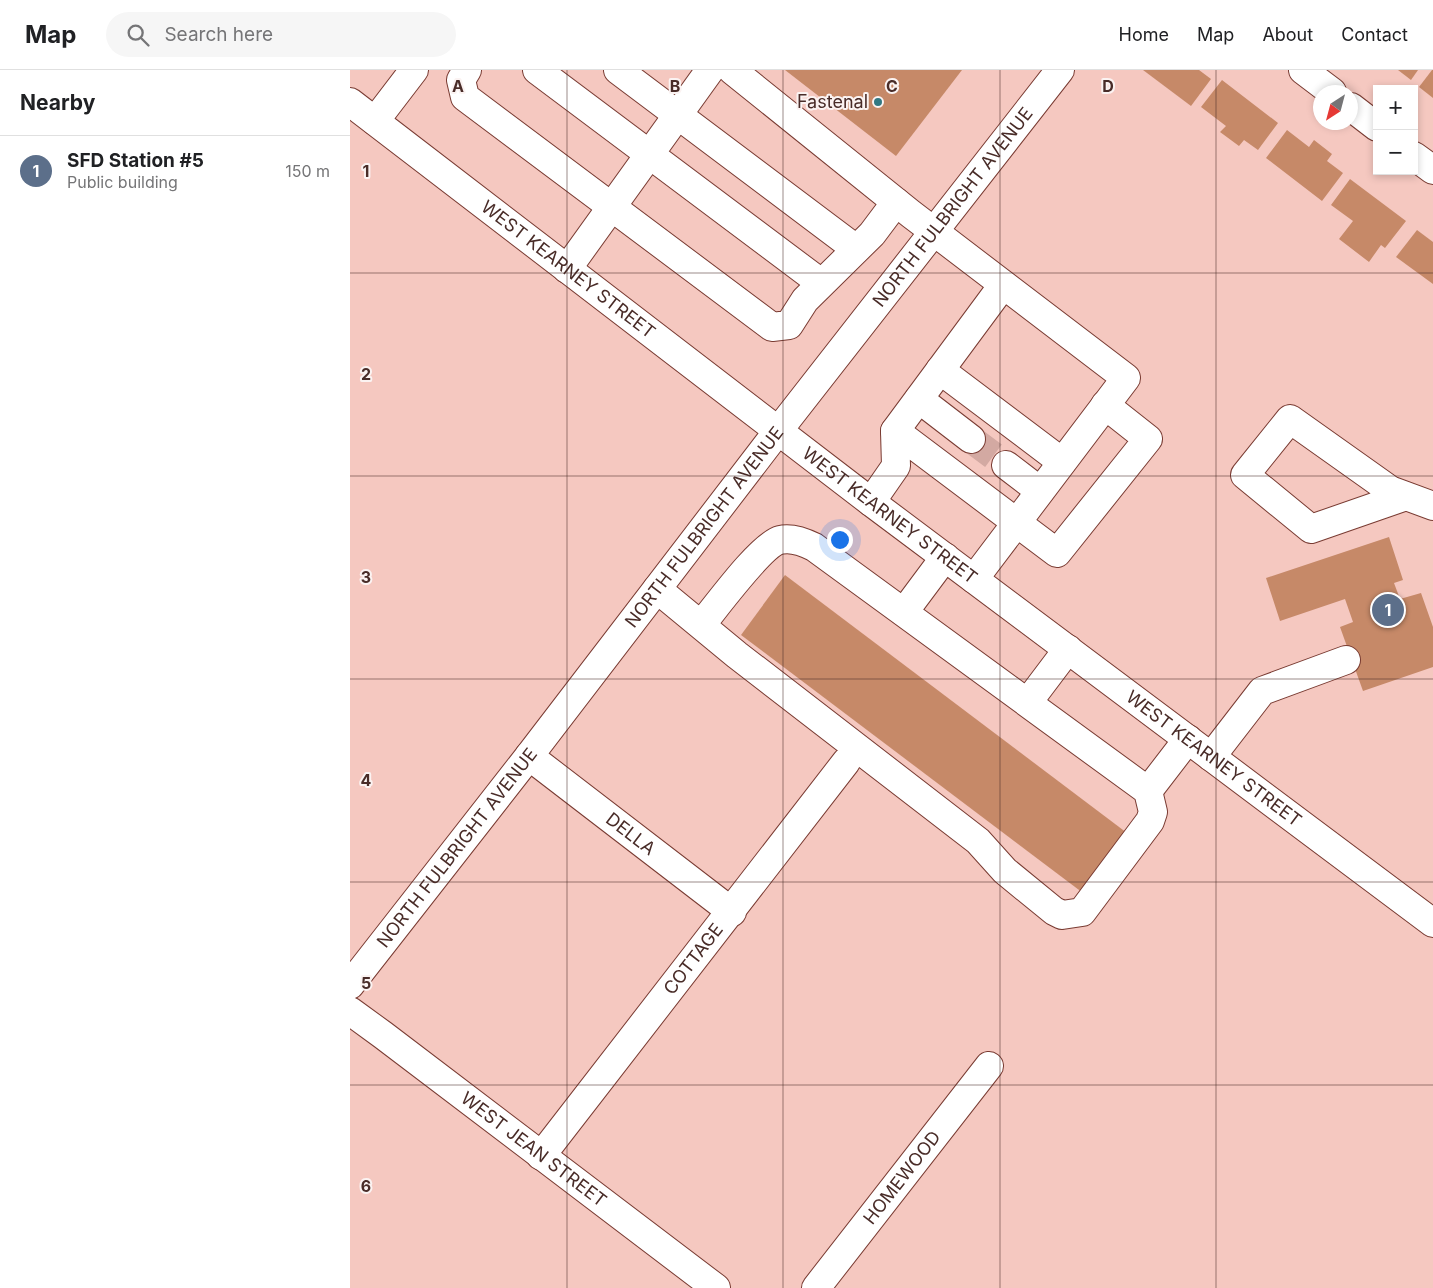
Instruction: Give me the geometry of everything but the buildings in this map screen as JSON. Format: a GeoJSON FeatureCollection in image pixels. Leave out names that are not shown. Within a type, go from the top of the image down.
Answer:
{"type":"FeatureCollection","features":[{"type":"Feature","properties":{"kind":"street"},"geometry":{"type":"LineString","coordinates":[[375,121],[414,70]]}},
{"type":"Feature","properties":{"kind":"street"},"geometry":{"type":"LineString","coordinates":[[467,70],[461,80],[465,97],[772,327],[789,325],[805,300],[872,234],[896,202]]}},
{"type":"Feature","properties":{"kind":"street"},"geometry":{"type":"LineString","coordinates":[[537,70],[821,283]]}},
{"type":"Feature","properties":{"kind":"street"},"geometry":{"type":"LineString","coordinates":[[618,70],[856,249]]}},
{"type":"Feature","properties":{"kind":"street"},"geometry":{"type":"LineString","coordinates":[[567,269],[710,70]]}},
{"type":"Feature","properties":{"kind":"street"},"geometry":{"type":"LineString","coordinates":[[732,70],[896,202],[1126,378],[974,579]]}},
{"type":"Feature","properties":{"kind":"street","name":"NORTH FULBRIGHT AVENUE"},"geometry":{"type":"LineString","coordinates":[[350,985],[1060,70]]}},
{"type":"Feature","properties":{"kind":"street"},"geometry":{"type":"LineString","coordinates":[[1303,70],[1323,85]]}},
{"type":"Feature","properties":{"kind":"street","name":"WEST KEARNEY STREET"},"geometry":{"type":"LineString","coordinates":[[350,102],[871,502],[1433,923]]}},
{"type":"Feature","properties":{"kind":"street"},"geometry":{"type":"LineString","coordinates":[[1358,113],[1373,124]]}},
{"type":"Feature","properties":{"kind":"street"},"geometry":{"type":"LineString","coordinates":[[1418,159],[1433,170]]}},
{"type":"Feature","properties":{"kind":"street"},"geometry":{"type":"LineString","coordinates":[[871,502],[896,466],[895,431],[1003,285]]}},
{"type":"Feature","properties":{"kind":"street"},"geometry":{"type":"LineString","coordinates":[[940,370],[1062,462]]}},
{"type":"Feature","properties":{"kind":"street"},"geometry":{"type":"LineString","coordinates":[[919,398],[971,438]]}},
{"type":"Feature","properties":{"kind":"street"},"geometry":{"type":"LineString","coordinates":[[895,431],[1057,553],[1148,439],[1105,405]]}},
{"type":"Feature","properties":{"kind":"street"},"geometry":{"type":"LineString","coordinates":[[1406,496],[1311,529],[1245,475],[1290,419],[1390,490],[1433,506]]}},
{"type":"Feature","properties":{"kind":"street"},"geometry":{"type":"LineString","coordinates":[[1006,465],[1040,491]]}},
{"type":"Feature","properties":{"kind":"street"},"geometry":{"type":"LineString","coordinates":[[657,589],[702,625],[978,841],[1005,871],[1054,911],[1062,915],[1082,912],[1150,821],[1153,812],[1148,791],[814,547],[795,540],[781,540],[770,545],[741,576],[702,625]]}},
{"type":"Feature","properties":{"kind":"street"},"geometry":{"type":"LineString","coordinates":[[904,612],[945,557]]}},
{"type":"Feature","properties":{"kind":"street"},"geometry":{"type":"LineString","coordinates":[[1028,702],[1068,649]]}},
{"type":"Feature","properties":{"kind":"street"},"geometry":{"type":"LineString","coordinates":[[1211,757],[1262,691],[1346,660]]}},
{"type":"Feature","properties":{"kind":"street"},"geometry":{"type":"LineString","coordinates":[[1148,791],[1188,739]]}},
{"type":"Feature","properties":{"kind":"street","name":"DELLA"},"geometry":{"type":"LineString","coordinates":[[529,756],[732,912]]}},
{"type":"Feature","properties":{"kind":"street","name":"COTTAGE"},"geometry":{"type":"LineString","coordinates":[[541,1156],[732,912],[846,762]]}},
{"type":"Feature","properties":{"kind":"street","name":"WEST JEAN STREET"},"geometry":{"type":"LineString","coordinates":[[350,1011],[716,1288]]}},
{"type":"Feature","properties":{"kind":"street","name":"HOMEWOOD"},"geometry":{"type":"LineString","coordinates":[[816,1288],[989,1066]]}},
{"type":"Feature","properties":{"kind":"tunnel"},"geometry":{"type":"LineString","coordinates":[[971,439],[1006,465]]}},
{"type":"Feature","properties":{"kind":"place","name":"Fastenal"},"geometry":{"type":"Point","coordinates":[878,102]}},
{"type":"Feature","properties":{"kind":"place","name":"SFD Station #5"},"geometry":{"type":"Point","coordinates":[1388,610]}}]}
